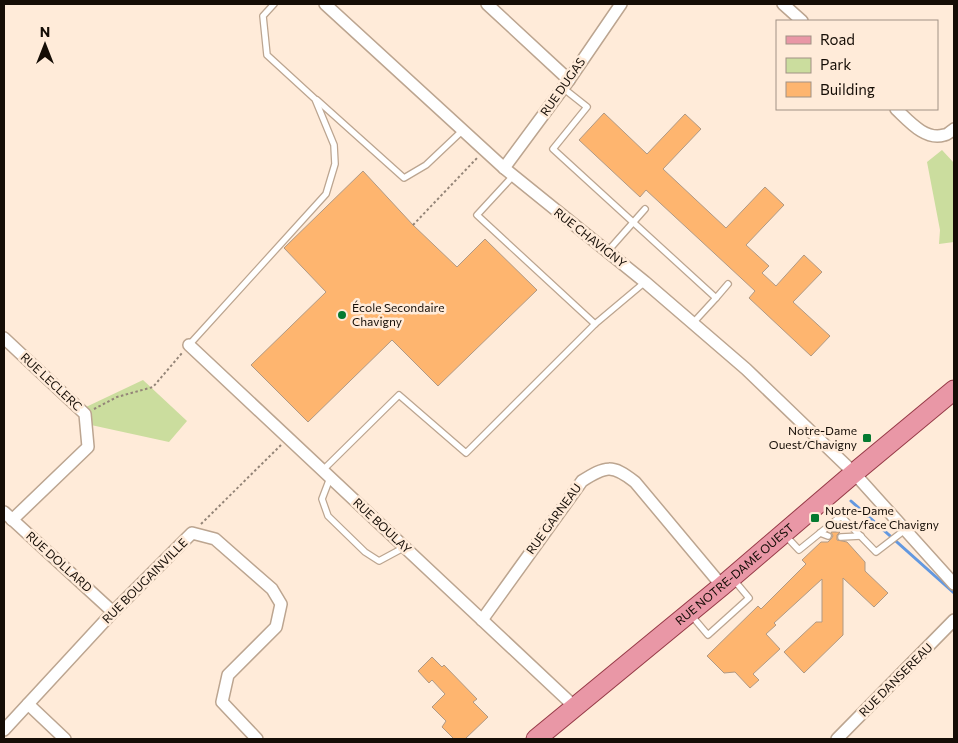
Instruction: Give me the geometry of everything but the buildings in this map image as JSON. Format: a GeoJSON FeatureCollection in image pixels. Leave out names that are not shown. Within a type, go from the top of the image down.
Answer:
{"type":"FeatureCollection","features":[{"type":"Feature","properties":{"kind":"main road","name":"RUE NOTRE-DAME OUEST"},"geometry":{"type":"LineString","coordinates":[[536,739],[690,613],[854,472],[954,390]]}},
{"type":"Feature","properties":{"kind":"street","name":"RUE CHAVIGNY"},"geometry":{"type":"LineString","coordinates":[[325,4],[513,176],[645,282],[746,369],[854,472],[954,584]]}},
{"type":"Feature","properties":{"kind":"street"},"geometry":{"type":"LineString","coordinates":[[487,4],[566,84]]}},
{"type":"Feature","properties":{"kind":"street","name":"RUE DUGAS"},"geometry":{"type":"LineString","coordinates":[[504,168],[566,84],[621,4]]}},
{"type":"Feature","properties":{"kind":"street"},"geometry":{"type":"LineString","coordinates":[[784,4],[801,20]]}},
{"type":"Feature","properties":{"kind":"street"},"geometry":{"type":"LineString","coordinates":[[897,110],[914,126],[930,136],[944,136],[954,129]]}},
{"type":"Feature","properties":{"kind":"street","name":"RUE LECLERC"},"geometry":{"type":"LineString","coordinates":[[4,338],[85,414],[88,448],[8,516]]}},
{"type":"Feature","properties":{"kind":"street","name":"RUE BOULAY"},"geometry":{"type":"LineString","coordinates":[[189,345],[576,708]]}},
{"type":"Feature","properties":{"kind":"street","name":"RUE GARNEAU"},"geometry":{"type":"LineString","coordinates":[[482,620],[582,481],[600,470],[620,470],[635,482],[727,582]]}},
{"type":"Feature","properties":{"kind":"street","name":"RUE DOLLARD"},"geometry":{"type":"LineString","coordinates":[[8,516],[113,612]]}},
{"type":"Feature","properties":{"kind":"street","name":"RUE BOUGAINVILLE"},"geometry":{"type":"LineString","coordinates":[[4,730],[113,612],[192,533],[215,539],[272,589],[282,604],[276,627],[228,675],[222,702],[257,739]]}},
{"type":"Feature","properties":{"kind":"street","name":"RUE DANSEREAU"},"geometry":{"type":"LineString","coordinates":[[837,739],[954,620]]}},
{"type":"Feature","properties":{"kind":"street"},"geometry":{"type":"LineString","coordinates":[[28,704],[65,739]]}},
{"type":"Feature","properties":{"kind":"lane"},"geometry":{"type":"LineString","coordinates":[[274,4],[263,16],[267,55],[404,178],[426,165],[463,130]]}},
{"type":"Feature","properties":{"kind":"lane"},"geometry":{"type":"LineString","coordinates":[[566,84],[587,107],[553,149],[716,298]]}},
{"type":"Feature","properties":{"kind":"lane"},"geometry":{"type":"LineString","coordinates":[[189,345],[326,194],[335,164],[334,144],[315,99]]}},
{"type":"Feature","properties":{"kind":"lane"},"geometry":{"type":"LineString","coordinates":[[513,176],[476,215],[595,324]]}},
{"type":"Feature","properties":{"kind":"lane"},"geometry":{"type":"LineString","coordinates":[[606,252],[644,209]]}},
{"type":"Feature","properties":{"kind":"lane"},"geometry":{"type":"LineString","coordinates":[[404,547],[379,561],[365,552],[328,516],[322,499],[326,474],[399,395],[466,453],[595,324],[645,282]]}},
{"type":"Feature","properties":{"kind":"lane"},"geometry":{"type":"LineString","coordinates":[[693,323],[728,284]]}},
{"type":"Feature","properties":{"kind":"lane"},"geometry":{"type":"LineString","coordinates":[[783,534],[799,550],[841,516],[876,552],[906,529]]}},
{"type":"Feature","properties":{"kind":"lane"},"geometry":{"type":"LineString","coordinates":[[820,534],[828,536]]}},
{"type":"Feature","properties":{"kind":"lane"},"geometry":{"type":"LineString","coordinates":[[841,537],[861,536]]}},
{"type":"Feature","properties":{"kind":"lane"},"geometry":{"type":"LineString","coordinates":[[690,613],[708,635],[749,598],[727,582]]}},
{"type":"Feature","properties":{"kind":"path"},"geometry":{"type":"LineString","coordinates":[[413,225],[485,150]]}},
{"type":"Feature","properties":{"kind":"path"},"geometry":{"type":"LineString","coordinates":[[85,414],[116,397],[153,387],[189,345]]}},
{"type":"Feature","properties":{"kind":"path"},"geometry":{"type":"LineString","coordinates":[[192,533],[288,438]]}},
{"type":"Feature","properties":{"kind":"green space"},"geometry":{"type":"Polygon","coordinates":[[[942,150],[954,163],[954,242],[939,244],[940,230],[927,162],[942,150]]]}},
{"type":"Feature","properties":{"kind":"green space"},"geometry":{"type":"Polygon","coordinates":[[[143,380],[187,421],[169,442],[91,425],[86,407],[143,380]]]}},
{"type":"Feature","properties":{"kind":"waterway"},"geometry":{"type":"LineString","coordinates":[[851,501],[954,593]]}},
{"type":"Feature","properties":{"kind":"place","name":"École Secondaire Chavigny"},"geometry":{"type":"Point","coordinates":[342,315]}},
{"type":"Feature","properties":{"kind":"place","name":"Notre-Dame Ouest/Chavigny"},"geometry":{"type":"Point","coordinates":[867,438]}},
{"type":"Feature","properties":{"kind":"place","name":"Notre-Dame Ouest/face Chavigny"},"geometry":{"type":"Point","coordinates":[815,518]}}]}
